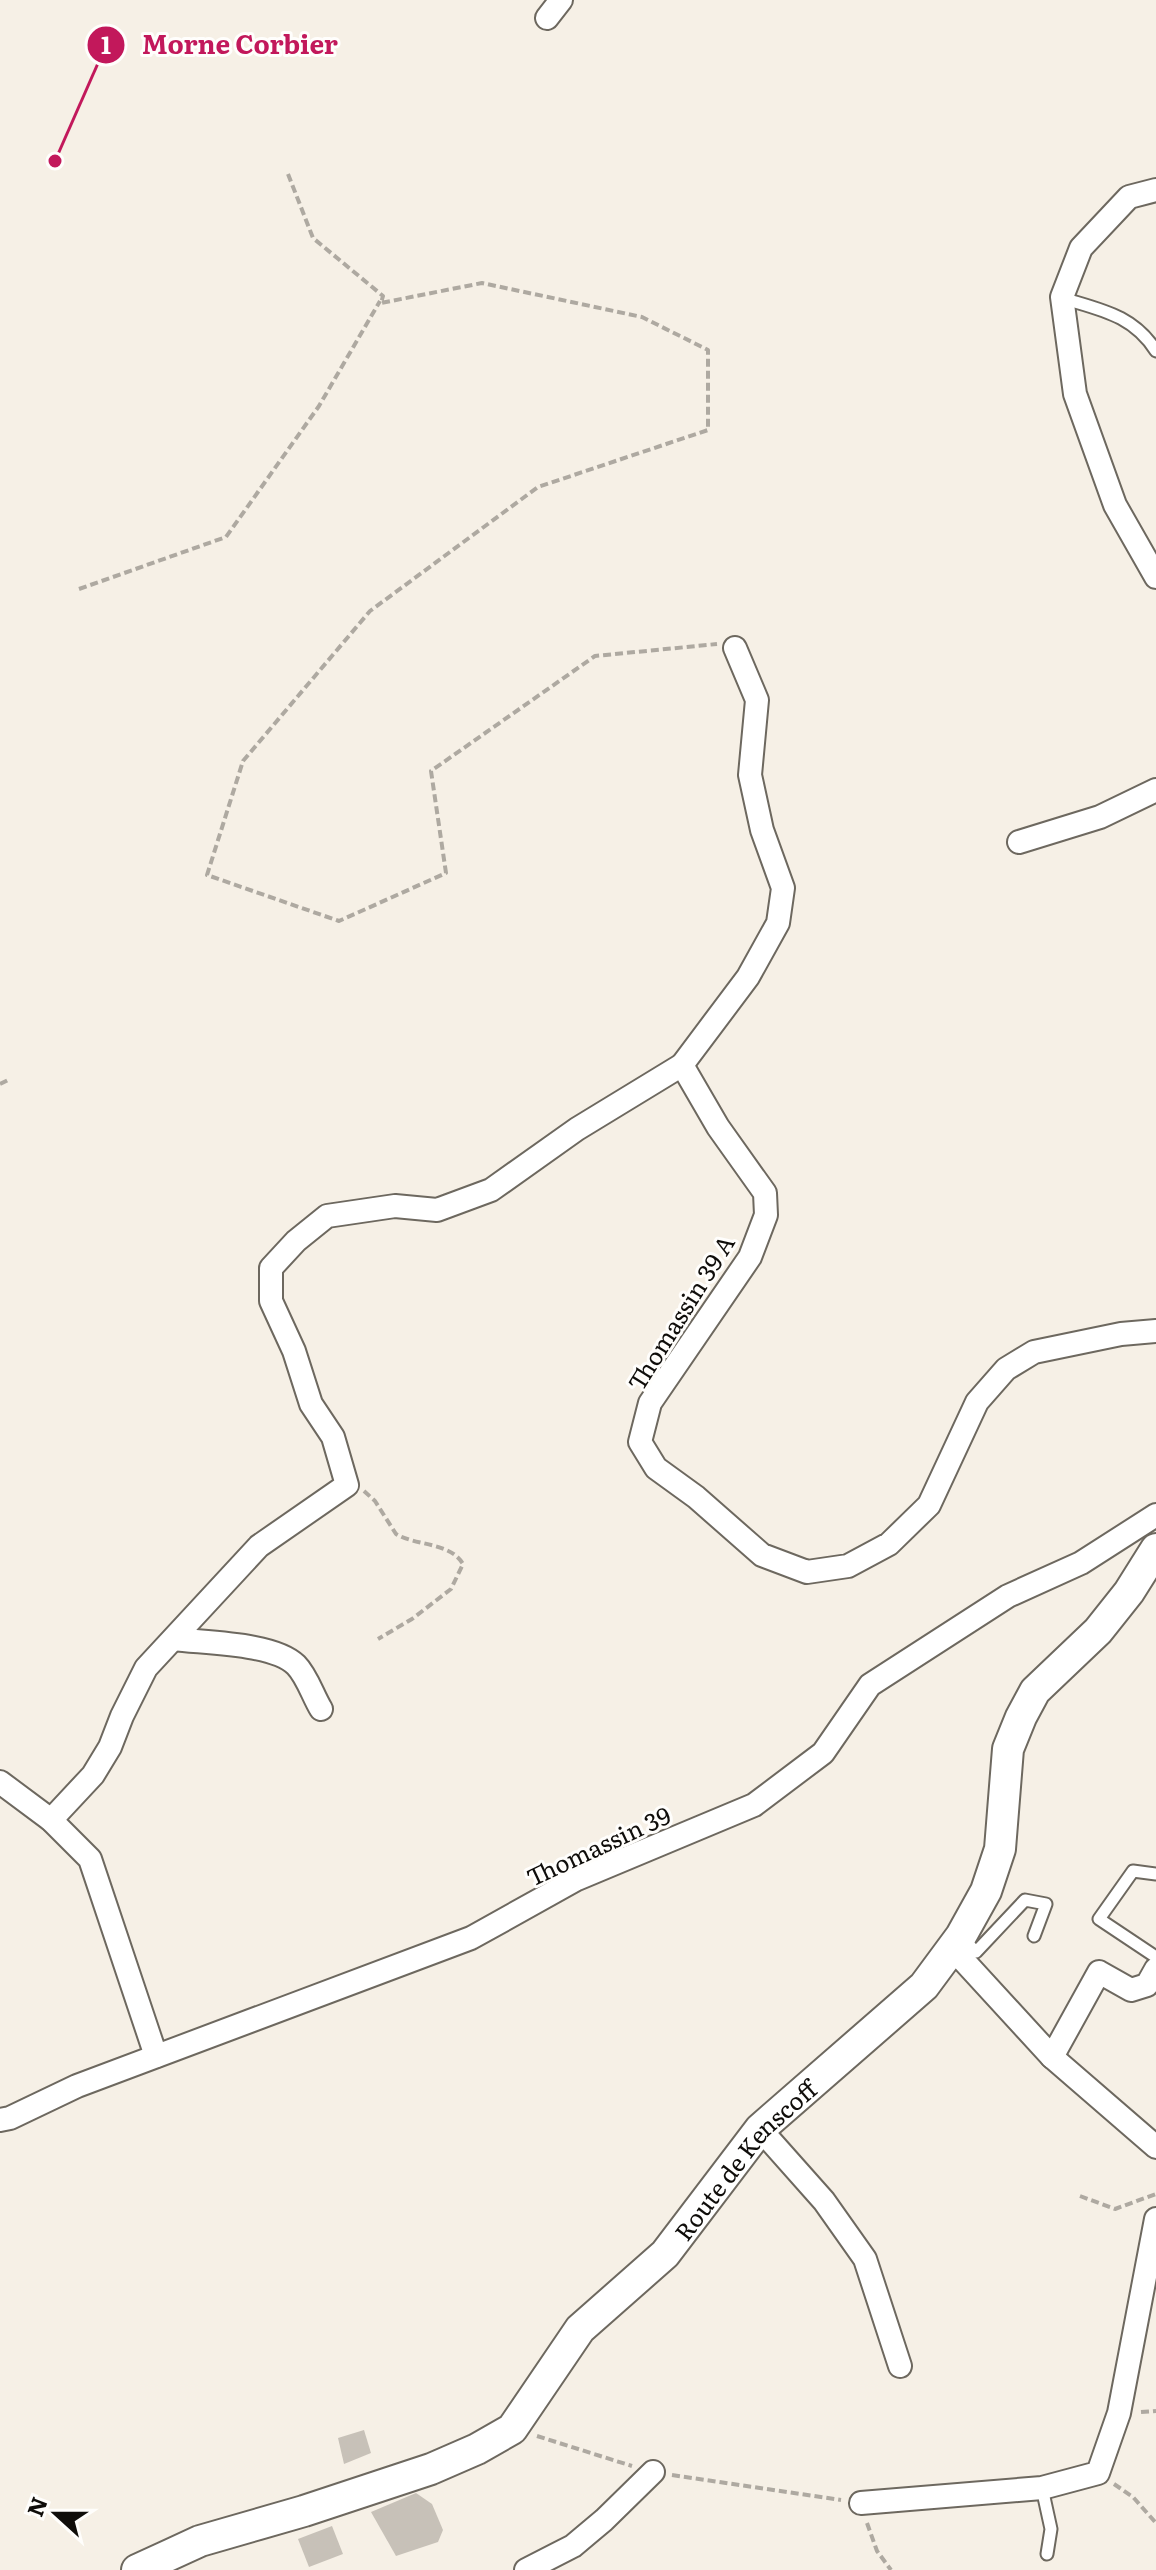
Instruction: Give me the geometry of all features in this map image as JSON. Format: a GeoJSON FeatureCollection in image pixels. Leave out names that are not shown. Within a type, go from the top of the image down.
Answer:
{"type":"FeatureCollection","features":[{"type":"Feature","properties":{"kind":"main road","name":"Route de Kenscoff"},"geometry":{"type":"LineString","coordinates":[[137,2570],[200,2541],[431,2469],[477,2449],[512,2429],[580,2329],[665,2254],[760,2129],[924,1986],[956,1942],[986,1891],[1000,1849],[1008,1749],[1021,1717],[1035,1691],[1098,1631],[1129,1592],[1156,1549]]}},
{"type":"Feature","properties":{"kind":"street"},"geometry":{"type":"LineString","coordinates":[[1156,190],[1129,197],[1090,237],[1081,248],[1062,297],[1075,394],[1115,505],[1156,577]]}},
{"type":"Feature","properties":{"kind":"street"},"geometry":{"type":"LineString","coordinates":[[51,1820],[93,1775],[110,1747],[146,1668],[259,1546],[347,1485],[333,1437],[311,1404],[294,1351],[271,1301],[271,1268],[296,1241],[327,1216],[395,1206],[437,1210],[491,1190],[577,1129],[682,1065],[748,977],[778,923],[783,888],[762,830],[750,775],[757,700],[735,648]]}},
{"type":"Feature","properties":{"kind":"street"},"geometry":{"type":"LineString","coordinates":[[1019,842],[1100,817],[1156,790]]}},
{"type":"Feature","properties":{"kind":"street","name":"Thomassin 39 A"},"geometry":{"type":"LineString","coordinates":[[682,1065],[718,1127],[765,1193],[766,1215],[750,1257],[650,1403],[640,1442],[656,1468],[696,1497],[762,1555],[807,1572],[848,1566],[889,1544],[929,1505],[977,1402],[1006,1369],[1034,1352],[1121,1334],[1156,1331]]}},
{"type":"Feature","properties":{"kind":"street","name":"Thomassin 39"},"geometry":{"type":"LineString","coordinates":[[0,2120],[77,2086],[471,1938],[577,1879],[754,1805],[823,1753],[870,1685],[1008,1596],[1081,1563],[1156,1515]]}},
{"type":"Feature","properties":{"kind":"street"},"geometry":{"type":"LineString","coordinates":[[174,1639],[263,1650],[285,1657],[297,1666],[321,1709]]}},
{"type":"Feature","properties":{"kind":"street"},"geometry":{"type":"LineString","coordinates":[[0,1782],[51,1820],[90,1859],[156,2056]]}},
{"type":"Feature","properties":{"kind":"street"},"geometry":{"type":"LineString","coordinates":[[956,1942],[1052,2057],[1156,2147]]}},
{"type":"Feature","properties":{"kind":"street"},"geometry":{"type":"LineString","coordinates":[[1052,2057],[1099,1972],[1131,1990],[1147,1985],[1156,1969]]}},
{"type":"Feature","properties":{"kind":"street"},"geometry":{"type":"LineString","coordinates":[[760,2129],[824,2201],[865,2259],[900,2366]]}},
{"type":"Feature","properties":{"kind":"street"},"geometry":{"type":"LineString","coordinates":[[861,2503],[1042,2488],[1098,2473],[1119,2413],[1152,2261],[1156,2219]]}},
{"type":"Feature","properties":{"kind":"street"},"geometry":{"type":"LineString","coordinates":[[526,2570],[573,2546],[653,2472]]}},
{"type":"Feature","properties":{"kind":"lane"},"geometry":{"type":"LineString","coordinates":[[1062,297],[1111,313],[1138,327],[1156,351]]}},
{"type":"Feature","properties":{"kind":"lane"},"geometry":{"type":"LineString","coordinates":[[1156,1874],[1133,1871],[1099,1919],[1156,1957]]}},
{"type":"Feature","properties":{"kind":"lane"},"geometry":{"type":"LineString","coordinates":[[956,1942],[976,1952],[1025,1900],[1046,1904],[1034,1936]]}},
{"type":"Feature","properties":{"kind":"lane"},"geometry":{"type":"LineString","coordinates":[[1042,2488],[1051,2529],[1047,2554]]}},
{"type":"Feature","properties":{"kind":"path"},"geometry":{"type":"LineString","coordinates":[[288,174],[313,238],[383,296]]}},
{"type":"Feature","properties":{"kind":"path"},"geometry":{"type":"LineString","coordinates":[[383,296],[381,303],[482,283],[642,317],[708,350],[708,430],[538,487],[370,611],[243,761],[207,875],[339,921],[446,873],[431,771],[595,656],[712,643],[735,648]]}},
{"type":"Feature","properties":{"kind":"path"},"geometry":{"type":"LineString","coordinates":[[79,589],[226,537],[319,406],[383,296]]}},
{"type":"Feature","properties":{"kind":"path"},"geometry":{"type":"LineString","coordinates":[[0,1084],[8,1080]]}},
{"type":"Feature","properties":{"kind":"path"},"geometry":{"type":"LineString","coordinates":[[347,1485],[367,1492],[396,1534],[403,1539],[445,1550],[459,1557],[463,1564],[451,1589],[412,1619],[378,1639]]}},
{"type":"Feature","properties":{"kind":"path"},"geometry":{"type":"LineString","coordinates":[[1080,2196],[1115,2209],[1156,2194]]}},
{"type":"Feature","properties":{"kind":"path"},"geometry":{"type":"LineString","coordinates":[[512,2429],[653,2472],[861,2503],[877,2551],[891,2570]]}},
{"type":"Feature","properties":{"kind":"path"},"geometry":{"type":"LineString","coordinates":[[1098,2473],[1133,2497],[1156,2523]]}},
{"type":"Feature","properties":{"kind":"building"},"geometry":{"type":"Polygon","coordinates":[[[364,2430],[371,2453],[344,2464],[338,2438],[364,2430]]]}},
{"type":"Feature","properties":{"kind":"building"},"geometry":{"type":"Polygon","coordinates":[[[416,2493],[432,2504],[443,2530],[438,2542],[396,2556],[371,2512],[416,2493]]]}},
{"type":"Feature","properties":{"kind":"building"},"geometry":{"type":"Polygon","coordinates":[[[332,2526],[343,2554],[309,2567],[298,2539],[332,2526]]]}},
{"type":"Feature","properties":{"kind":"place","name":"Morne Corbier"},"geometry":{"type":"Point","coordinates":[55,161]}}]}
